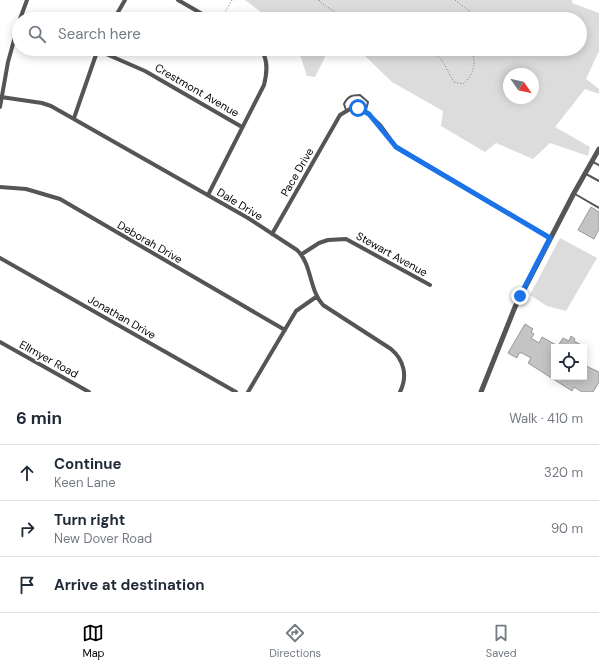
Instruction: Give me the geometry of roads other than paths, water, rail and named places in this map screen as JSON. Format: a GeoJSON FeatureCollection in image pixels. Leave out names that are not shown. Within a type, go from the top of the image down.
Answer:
{"type":"FeatureCollection","features":[{"type":"Feature","properties":{"kind":"street"},"geometry":{"type":"LineString","coordinates":[[23,12],[28,0]]}},
{"type":"Feature","properties":{"kind":"street"},"geometry":{"type":"LineString","coordinates":[[118,12],[125,0]]}},
{"type":"Feature","properties":{"kind":"street"},"geometry":{"type":"LineString","coordinates":[[178,0],[199,12]]}},
{"type":"Feature","properties":{"kind":"street"},"geometry":{"type":"LineString","coordinates":[[0,107],[12,47]]}},
{"type":"Feature","properties":{"kind":"street"},"geometry":{"type":"LineString","coordinates":[[74,118],[96,56]]}},
{"type":"Feature","properties":{"kind":"street","name":"Crestmont Avenue"},"geometry":{"type":"LineString","coordinates":[[111,56],[145,71],[242,127]]}},
{"type":"Feature","properties":{"kind":"street"},"geometry":{"type":"LineString","coordinates":[[208,195],[242,127],[260,96],[266,77],[266,59],[264,56]]}},
{"type":"Feature","properties":{"kind":"street","name":"Dale Drive"},"geometry":{"type":"LineString","coordinates":[[1,97],[42,103],[74,118],[208,195],[302,254]]}},
{"type":"Feature","properties":{"kind":"street"},"geometry":{"type":"LineString","coordinates":[[346,110],[358,108],[365,111],[380,125],[396,147],[550,238]]}},
{"type":"Feature","properties":{"kind":"street","name":"Pace Drive"},"geometry":{"type":"LineString","coordinates":[[272,234],[338,119],[346,110]]}},
{"type":"Feature","properties":{"kind":"street"},"geometry":{"type":"LineString","coordinates":[[482,392],[515,307],[550,238],[599,149]]}},
{"type":"Feature","properties":{"kind":"street","name":"Deborah Drive"},"geometry":{"type":"LineString","coordinates":[[0,187],[26,189],[60,199],[285,330]]}},
{"type":"Feature","properties":{"kind":"street","name":"Stewart Avenue"},"geometry":{"type":"LineString","coordinates":[[302,254],[319,243],[328,240],[346,239],[430,285]]}},
{"type":"Feature","properties":{"kind":"street"},"geometry":{"type":"LineString","coordinates":[[302,254],[316,297],[324,305],[393,351],[402,363],[404,373],[400,392]]}},
{"type":"Feature","properties":{"kind":"street","name":"Jonathan Drive"},"geometry":{"type":"LineString","coordinates":[[0,258],[236,392]]}},
{"type":"Feature","properties":{"kind":"street"},"geometry":{"type":"LineString","coordinates":[[248,392],[299,309],[316,297]]}},
{"type":"Feature","properties":{"kind":"street","name":"Ellmyer Road"},"geometry":{"type":"LineString","coordinates":[[0,342],[89,392]]}},
{"type":"Feature","properties":{"kind":"lane"},"geometry":{"type":"LineString","coordinates":[[346,110],[344,104],[347,99],[352,95],[360,95],[368,102],[365,111]]}},
{"type":"Feature","properties":{"kind":"lane"},"geometry":{"type":"LineString","coordinates":[[592,161],[599,165]]}},
{"type":"Feature","properties":{"kind":"lane"},"geometry":{"type":"LineString","coordinates":[[585,174],[599,181]]}},
{"type":"Feature","properties":{"kind":"lane"},"geometry":{"type":"LineString","coordinates":[[574,193],[599,208]]}}]}
